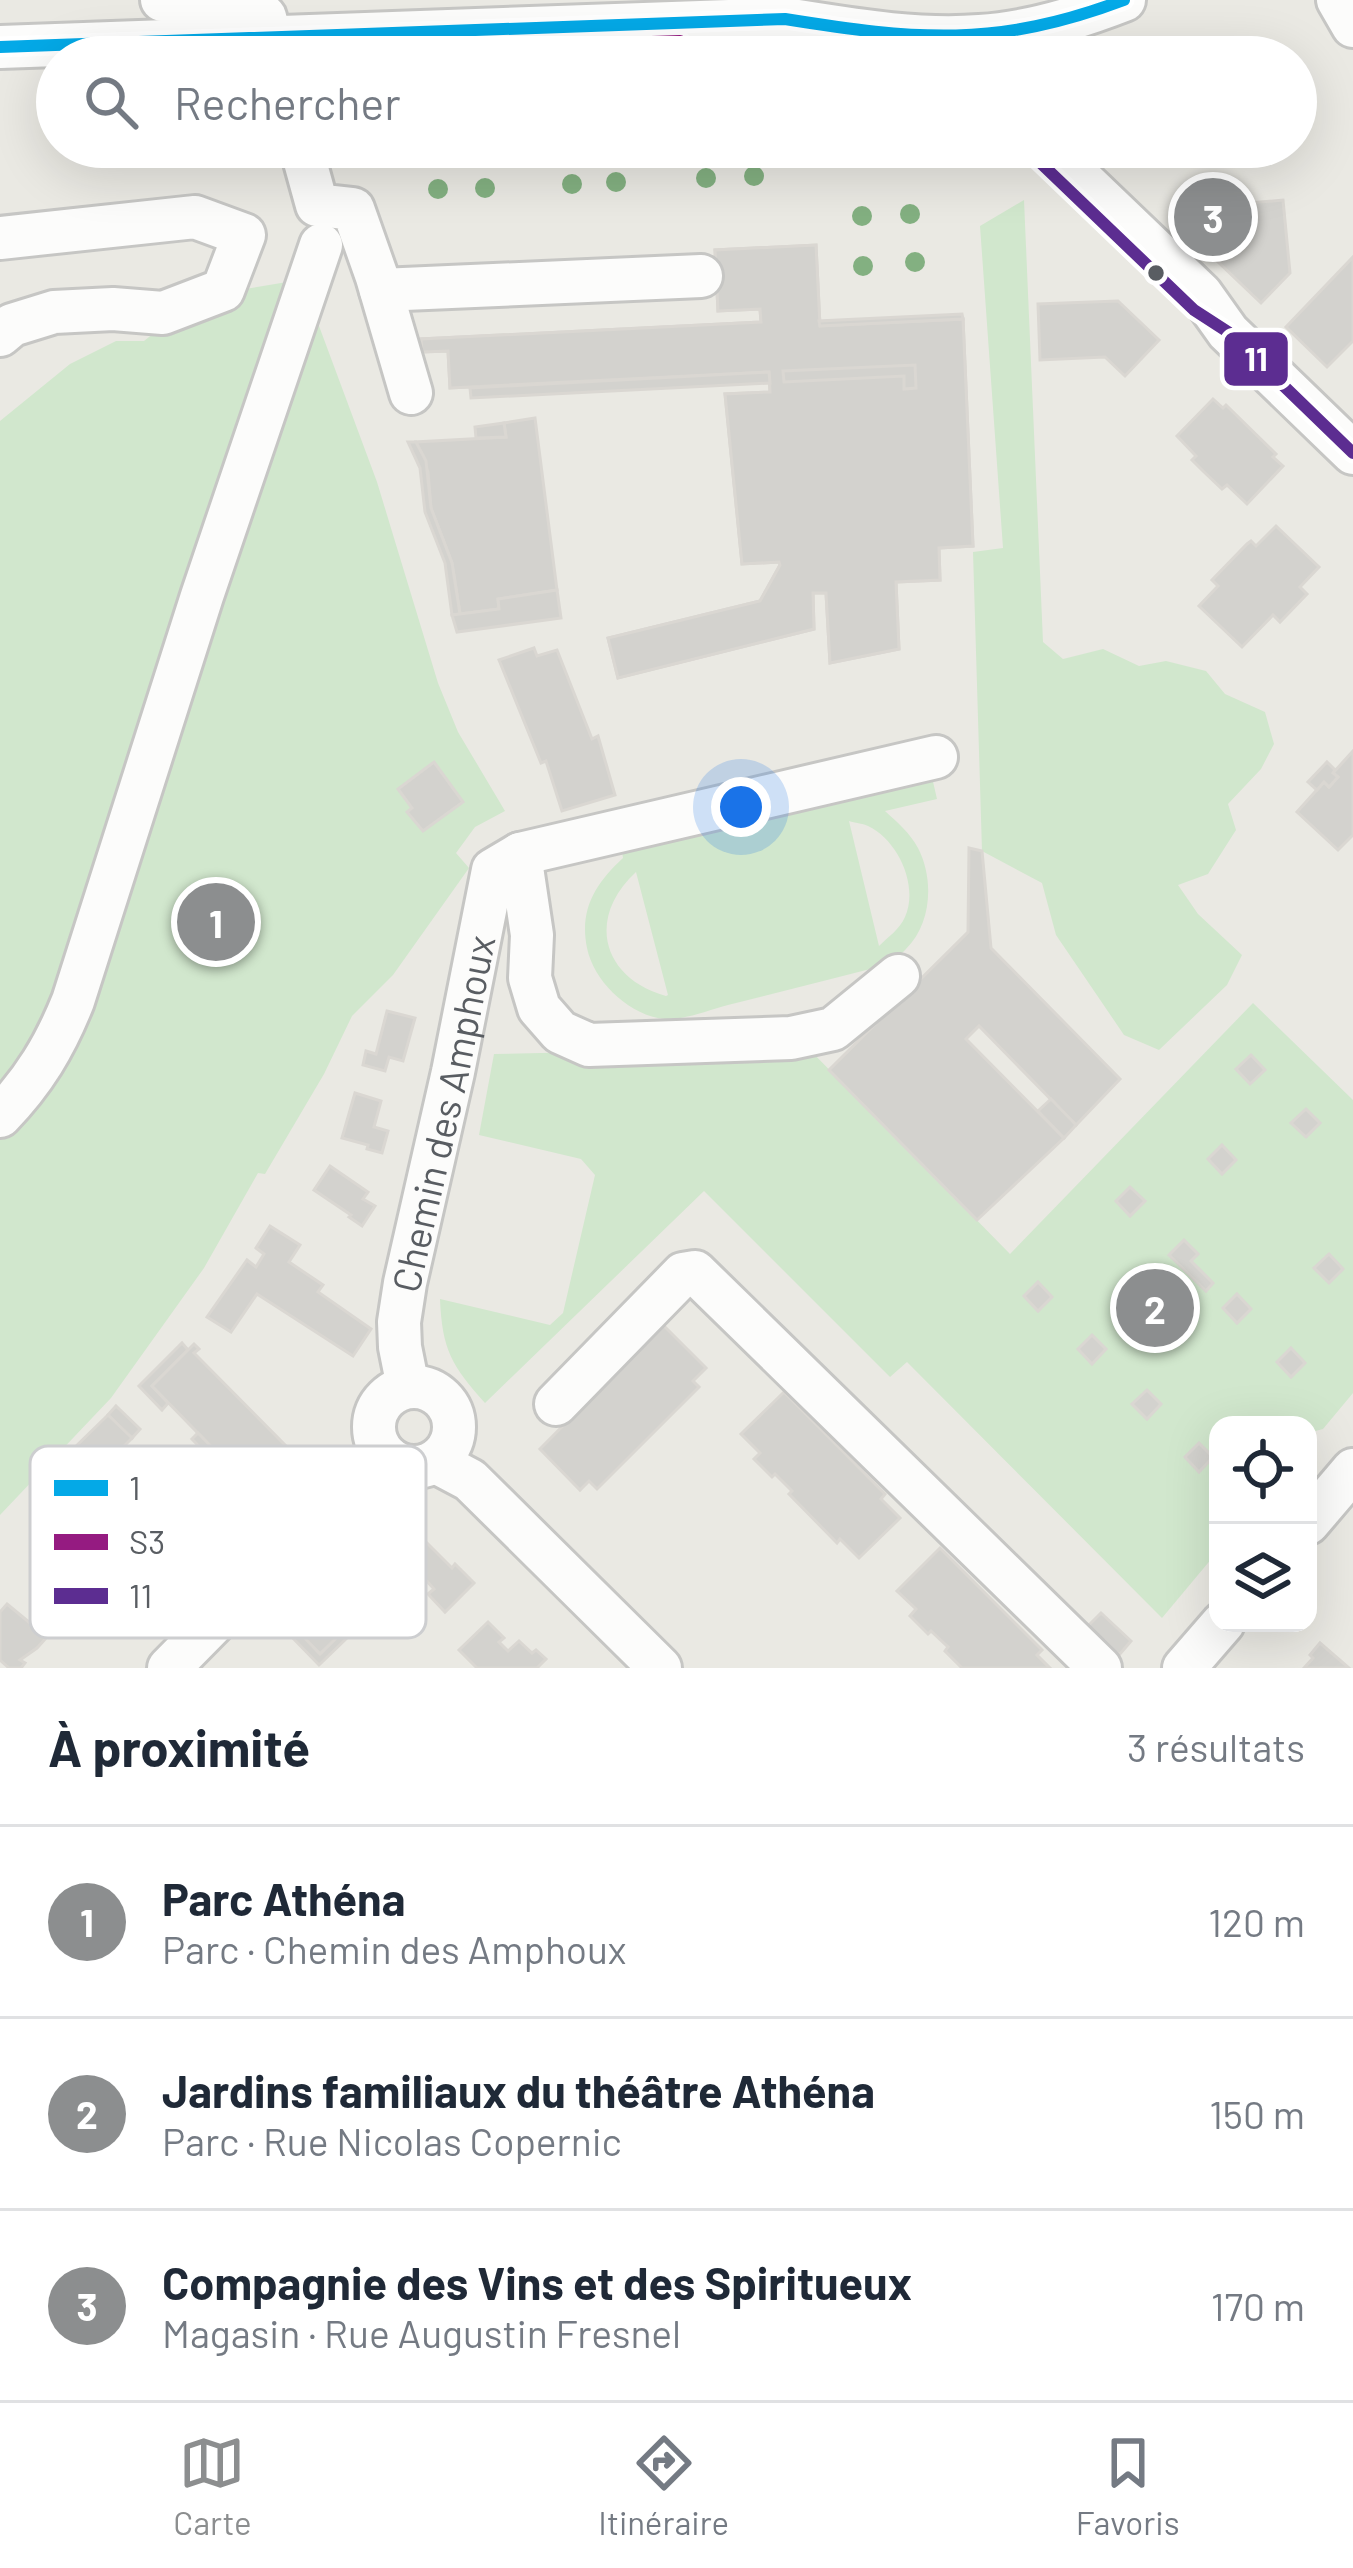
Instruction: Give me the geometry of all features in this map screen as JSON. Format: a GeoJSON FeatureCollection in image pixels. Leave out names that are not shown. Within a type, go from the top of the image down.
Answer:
{"type":"FeatureCollection","features":[{"type":"Feature","properties":{"kind":"street"},"geometry":{"type":"LineString","coordinates":[[162,0],[255,6],[265,16],[270,36]]}},
{"type":"Feature","properties":{"kind":"street"},"geometry":{"type":"LineString","coordinates":[[462,36],[785,19],[874,33],[902,21],[980,36],[1124,0]]}},
{"type":"Feature","properties":{"kind":"street"},"geometry":{"type":"LineString","coordinates":[[1338,0],[1353,26]]}},
{"type":"Feature","properties":{"kind":"street"},"geometry":{"type":"LineString","coordinates":[[0,46],[36,46]]}},
{"type":"Feature","properties":{"kind":"street"},"geometry":{"type":"LineString","coordinates":[[310,168],[331,220],[381,290],[411,393]]}},
{"type":"Feature","properties":{"kind":"street"},"geometry":{"type":"LineString","coordinates":[[1046,168],[1194,310],[1228,332]]}},
{"type":"Feature","properties":{"kind":"street"},"geometry":{"type":"LineString","coordinates":[[1072,168],[1201,294],[1228,332],[1353,453]]}},
{"type":"Feature","properties":{"kind":"street"},"geometry":{"type":"LineString","coordinates":[[0,238],[195,217],[244,235],[223,290],[163,313],[54,312],[13,325],[0,335]]}},
{"type":"Feature","properties":{"kind":"street"},"geometry":{"type":"LineString","coordinates":[[331,220],[338,298]]}},
{"type":"Feature","properties":{"kind":"street"},"geometry":{"type":"LineString","coordinates":[[0,1116],[44,1063],[73,1001],[202,596],[331,220]]}},
{"type":"Feature","properties":{"kind":"street"},"geometry":{"type":"LineString","coordinates":[[381,290],[701,276]]}},
{"type":"Feature","properties":{"kind":"street"},"geometry":{"type":"LineString","coordinates":[[898,976],[832,1028],[791,1038],[589,1045],[560,1032],[539,1008],[530,978],[532,934],[520,854],[936,757]]}},
{"type":"Feature","properties":{"kind":"street","name":"Chemin des Amphoux"},"geometry":{"type":"LineString","coordinates":[[408,1387],[399,1322],[414,1240],[493,870],[520,854]]}},
{"type":"Feature","properties":{"kind":"street"},"geometry":{"type":"LineString","coordinates":[[556,1404],[683,1274],[695,1272],[1100,1668]]}},
{"type":"Feature","properties":{"kind":"street"},"geometry":{"type":"LineString","coordinates":[[381,1446],[374,1422],[385,1399],[408,1387],[435,1392],[445,1401],[455,1426],[446,1453],[426,1465]]}},
{"type":"Feature","properties":{"kind":"street"},"geometry":{"type":"LineString","coordinates":[[436,1462],[470,1480],[660,1668]]}},
{"type":"Feature","properties":{"kind":"street"},"geometry":{"type":"LineString","coordinates":[[1317,1512],[1353,1470]]}},
{"type":"Feature","properties":{"kind":"street"},"geometry":{"type":"LineString","coordinates":[[1184,1668],[1215,1632]]}},
{"type":"Feature","properties":{"kind":"street"},"geometry":{"type":"LineString","coordinates":[[169,1668],[199,1638]]}},
{"type":"Feature","properties":{"kind":"green space"},"geometry":{"type":"Polygon","coordinates":[[[1024,200],[1043,642],[1063,659],[1103,649],[1139,666],[1166,661],[1206,671],[1225,694],[1265,712],[1274,744],[1261,769],[1228,804],[1236,830],[1208,874],[1178,885],[1198,914],[1242,955],[1227,985],[1159,1050],[1124,1035],[1056,935],[1042,883],[982,851],[973,552],[1003,548],[980,226],[1024,200]]]}},
{"type":"Feature","properties":{"kind":"green space"},"geometry":{"type":"Polygon","coordinates":[[[323,276],[306,291],[377,482],[438,683],[458,732],[505,811],[475,827],[456,853],[469,868],[393,975],[352,1016],[265,1174],[258,1173],[204,1268],[111,1398],[65,1446],[30,1446],[30,1483],[0,1515],[0,421],[70,364],[116,341],[144,341],[169,321],[239,290],[323,276]]]}},
{"type":"Feature","properties":{"kind":"green space"},"geometry":{"type":"Polygon","coordinates":[[[931,773],[937,799],[885,811],[918,848],[927,873],[928,900],[921,927],[901,954],[882,966],[681,1018],[652,1016],[627,1004],[606,985],[591,961],[585,934],[588,909],[598,887],[623,858],[621,845],[931,773]],[[849,821],[879,946],[905,917],[907,878],[897,853],[879,833],[849,821]],[[636,872],[611,908],[608,944],[627,976],[666,996],[668,995],[636,872]]]}},
{"type":"Feature","properties":{"kind":"green space"},"geometry":{"type":"Polygon","coordinates":[[[1253,1003],[1353,1100],[1353,1393],[1317,1431],[1317,1416],[1209,1416],[1209,1562],[1162,1618],[907,1362],[890,1377],[704,1191],[485,1403],[464,1378],[443,1332],[440,1299],[550,1325],[563,1313],[595,1175],[581,1159],[479,1135],[494,1054],[807,1047],[1010,1254],[1253,1003]]]}},
{"type":"Feature","properties":{"kind":"building"},"geometry":{"type":"Polygon","coordinates":[[[1283,200],[1290,273],[1261,303],[1195,240],[1192,208],[1283,200]]]}},
{"type":"Feature","properties":{"kind":"building"},"geometry":{"type":"Polygon","coordinates":[[[816,245],[820,326],[963,319],[973,546],[939,548],[940,580],[896,582],[899,649],[830,663],[826,593],[813,593],[814,629],[618,678],[608,638],[760,601],[780,565],[742,564],[725,394],[770,392],[769,372],[450,388],[448,351],[422,352],[421,339],[761,322],[760,309],[718,311],[715,250],[816,245]],[[915,365],[783,371],[784,392],[817,390],[825,575],[891,572],[882,390],[916,388],[915,365]]]}},
{"type":"Feature","properties":{"kind":"building"},"geometry":{"type":"Polygon","coordinates":[[[816,245],[820,326],[963,319],[973,546],[939,548],[940,580],[896,582],[899,649],[830,663],[826,593],[813,593],[814,629],[618,678],[608,638],[760,601],[780,565],[742,564],[725,394],[770,392],[769,372],[450,388],[448,351],[422,352],[421,339],[761,322],[760,309],[718,311],[715,250],[816,245]]]}},
{"type":"Feature","properties":{"kind":"building"},"geometry":{"type":"Polygon","coordinates":[[[1353,257],[1353,341],[1327,367],[1286,327],[1353,257]]]}},
{"type":"Feature","properties":{"kind":"building"},"geometry":{"type":"Polygon","coordinates":[[[1118,301],[1159,340],[1125,376],[1105,357],[1040,360],[1038,304],[1118,301]]]}},
{"type":"Feature","properties":{"kind":"building"},"geometry":{"type":"Polygon","coordinates":[[[962,314],[963,319],[820,326],[819,321],[962,314]]]}},
{"type":"Feature","properties":{"kind":"building"},"geometry":{"type":"Polygon","coordinates":[[[915,365],[916,388],[904,389],[904,376],[784,382],[783,371],[915,365]]]}},
{"type":"Feature","properties":{"kind":"building"},"geometry":{"type":"Polygon","coordinates":[[[769,372],[770,383],[471,398],[470,388],[769,372]]]}},
{"type":"Feature","properties":{"kind":"building"},"geometry":{"type":"Polygon","coordinates":[[[1213,399],[1223,408],[1226,405],[1283,466],[1247,504],[1203,471],[1177,436],[1213,399]]]}},
{"type":"Feature","properties":{"kind":"building"},"geometry":{"type":"Polygon","coordinates":[[[535,418],[557,590],[498,599],[499,609],[460,614],[452,563],[431,508],[428,472],[416,442],[506,437],[504,423],[535,418]]]}},
{"type":"Feature","properties":{"kind":"building"},"geometry":{"type":"Polygon","coordinates":[[[504,423],[506,437],[476,438],[475,427],[504,423]]]}},
{"type":"Feature","properties":{"kind":"building"},"geometry":{"type":"Polygon","coordinates":[[[408,442],[416,442],[426,461],[431,508],[452,563],[460,614],[452,615],[445,563],[425,512],[420,468],[408,442]]]}},
{"type":"Feature","properties":{"kind":"building"},"geometry":{"type":"Polygon","coordinates":[[[1276,526],[1319,567],[1300,587],[1307,594],[1280,622],[1273,615],[1242,647],[1199,606],[1218,586],[1212,580],[1247,544],[1251,541],[1256,546],[1276,526]]]}},
{"type":"Feature","properties":{"kind":"building"},"geometry":{"type":"Polygon","coordinates":[[[557,590],[561,618],[457,632],[452,615],[499,609],[498,599],[557,590]]]}},
{"type":"Feature","properties":{"kind":"building"},"geometry":{"type":"Polygon","coordinates":[[[534,648],[537,656],[557,650],[592,739],[598,736],[615,795],[562,811],[546,761],[541,763],[499,660],[534,648]]]}},
{"type":"Feature","properties":{"kind":"building"},"geometry":{"type":"Polygon","coordinates":[[[1353,751],[1353,835],[1338,850],[1297,812],[1324,782],[1329,787],[1338,777],[1333,773],[1353,751]]]}},
{"type":"Feature","properties":{"kind":"building"},"geometry":{"type":"Polygon","coordinates":[[[434,762],[463,802],[423,831],[407,812],[412,808],[398,789],[434,762]]]}},
{"type":"Feature","properties":{"kind":"building"},"geometry":{"type":"Polygon","coordinates":[[[1327,762],[1338,777],[1329,787],[1324,782],[1317,790],[1308,782],[1327,762]]]}},
{"type":"Feature","properties":{"kind":"building"},"geometry":{"type":"Polygon","coordinates":[[[969,848],[982,851],[991,948],[1120,1079],[1076,1125],[979,1026],[966,1039],[1064,1138],[977,1220],[829,1070],[968,932],[969,848]]]}},
{"type":"Feature","properties":{"kind":"building"},"geometry":{"type":"Polygon","coordinates":[[[387,1011],[415,1018],[403,1061],[389,1057],[385,1071],[363,1065],[366,1051],[376,1054],[387,1011]]]}},
{"type":"Feature","properties":{"kind":"building"},"geometry":{"type":"Polygon","coordinates":[[[1251,1055],[1265,1070],[1250,1084],[1236,1069],[1251,1055]]]}},
{"type":"Feature","properties":{"kind":"building"},"geometry":{"type":"Polygon","coordinates":[[[355,1093],[381,1101],[374,1127],[388,1131],[382,1153],[342,1138],[355,1093]]]}},
{"type":"Feature","properties":{"kind":"building"},"geometry":{"type":"Polygon","coordinates":[[[1051,1099],[1076,1125],[1064,1138],[1038,1111],[1051,1099]]]}},
{"type":"Feature","properties":{"kind":"building"},"geometry":{"type":"Polygon","coordinates":[[[1306,1109],[1320,1123],[1306,1137],[1291,1123],[1306,1109]]]}},
{"type":"Feature","properties":{"kind":"building"},"geometry":{"type":"Polygon","coordinates":[[[1222,1145],[1236,1160],[1222,1174],[1208,1159],[1222,1145]]]}},
{"type":"Feature","properties":{"kind":"building"},"geometry":{"type":"Polygon","coordinates":[[[330,1166],[368,1192],[363,1199],[375,1206],[362,1226],[314,1190],[330,1166]]]}},
{"type":"Feature","properties":{"kind":"building"},"geometry":{"type":"Polygon","coordinates":[[[1130,1187],[1145,1201],[1130,1216],[1116,1201],[1130,1187]]]}},
{"type":"Feature","properties":{"kind":"building"},"geometry":{"type":"Polygon","coordinates":[[[270,1226],[300,1245],[289,1262],[323,1285],[318,1292],[371,1329],[353,1356],[257,1294],[231,1332],[207,1317],[247,1260],[256,1267],[264,1254],[256,1248],[270,1226]]]}},
{"type":"Feature","properties":{"kind":"building"},"geometry":{"type":"Polygon","coordinates":[[[1184,1240],[1198,1254],[1191,1261],[1213,1283],[1206,1291],[1169,1255],[1184,1240]]]}},
{"type":"Feature","properties":{"kind":"building"},"geometry":{"type":"Polygon","coordinates":[[[1329,1254],[1343,1269],[1329,1283],[1314,1268],[1329,1254]]]}},
{"type":"Feature","properties":{"kind":"building"},"geometry":{"type":"Polygon","coordinates":[[[1038,1282],[1052,1297],[1038,1311],[1024,1296],[1038,1282]]]}},
{"type":"Feature","properties":{"kind":"building"},"geometry":{"type":"Polygon","coordinates":[[[1237,1294],[1251,1309],[1237,1323],[1223,1308],[1237,1294]]]}},
{"type":"Feature","properties":{"kind":"building"},"geometry":{"type":"Polygon","coordinates":[[[663,1325],[706,1368],[693,1381],[699,1387],[597,1489],[589,1481],[580,1490],[540,1449],[663,1325]]]}},
{"type":"Feature","properties":{"kind":"building"},"geometry":{"type":"Polygon","coordinates":[[[1092,1335],[1106,1349],[1092,1364],[1078,1349],[1092,1335]]]}},
{"type":"Feature","properties":{"kind":"building"},"geometry":{"type":"Polygon","coordinates":[[[182,1343],[188,1350],[152,1386],[168,1403],[162,1410],[139,1386],[182,1343]]]}},
{"type":"Feature","properties":{"kind":"building"},"geometry":{"type":"Polygon","coordinates":[[[194,1344],[199,1349],[194,1353],[286,1446],[211,1446],[152,1386],[194,1344]]]}},
{"type":"Feature","properties":{"kind":"building"},"geometry":{"type":"Polygon","coordinates":[[[1291,1348],[1305,1363],[1291,1377],[1277,1362],[1291,1348]]]}},
{"type":"Feature","properties":{"kind":"building"},"geometry":{"type":"Polygon","coordinates":[[[1147,1390],[1161,1404],[1147,1419],[1132,1404],[1147,1390]]]}},
{"type":"Feature","properties":{"kind":"building"},"geometry":{"type":"Polygon","coordinates":[[[784,1392],[885,1494],[881,1499],[900,1518],[859,1558],[840,1539],[837,1543],[789,1494],[792,1491],[754,1459],[760,1453],[741,1434],[784,1392]]]}},
{"type":"Feature","properties":{"kind":"building"},"geometry":{"type":"Polygon","coordinates":[[[116,1406],[140,1429],[132,1438],[108,1415],[116,1406]]]}},
{"type":"Feature","properties":{"kind":"building"},"geometry":{"type":"Polygon","coordinates":[[[108,1415],[132,1438],[124,1446],[76,1446],[108,1415]]]}},
{"type":"Feature","properties":{"kind":"building"},"geometry":{"type":"Polygon","coordinates":[[[198,1433],[211,1446],[199,1446],[192,1439],[198,1433]]]}},
{"type":"Feature","properties":{"kind":"building"},"geometry":{"type":"Polygon","coordinates":[[[1199,1443],[1209,1453],[1209,1461],[1199,1472],[1185,1457],[1199,1443]]]}},
{"type":"Feature","properties":{"kind":"building"},"geometry":{"type":"Polygon","coordinates":[[[426,1542],[474,1583],[445,1612],[428,1594],[434,1589],[426,1580],[426,1542]]]}},
{"type":"Feature","properties":{"kind":"building"},"geometry":{"type":"Polygon","coordinates":[[[940,1548],[1042,1650],[1037,1655],[1050,1668],[962,1668],[945,1651],[948,1647],[910,1616],[916,1609],[897,1591],[940,1548]]]}},
{"type":"Feature","properties":{"kind":"building"},"geometry":{"type":"Polygon","coordinates":[[[7,1604],[30,1623],[30,1638],[46,1638],[20,1660],[25,1663],[21,1668],[9,1668],[0,1660],[0,1612],[7,1604]]]}},
{"type":"Feature","properties":{"kind":"building"},"geometry":{"type":"Polygon","coordinates":[[[1101,1613],[1131,1641],[1119,1655],[1105,1641],[1098,1647],[1083,1631],[1101,1613]]]}},
{"type":"Feature","properties":{"kind":"building"},"geometry":{"type":"Polygon","coordinates":[[[488,1622],[504,1638],[499,1642],[508,1651],[519,1641],[546,1659],[537,1668],[477,1668],[459,1650],[488,1622]]]}},
{"type":"Feature","properties":{"kind":"building"},"geometry":{"type":"Polygon","coordinates":[[[293,1638],[305,1638],[320,1654],[336,1638],[347,1638],[319,1665],[293,1638]]]}},
{"type":"Feature","properties":{"kind":"building"},"geometry":{"type":"Polygon","coordinates":[[[305,1638],[336,1638],[320,1654],[305,1638]]]}},
{"type":"Feature","properties":{"kind":"building"},"geometry":{"type":"Polygon","coordinates":[[[1320,1643],[1349,1668],[1304,1668],[1320,1643]]]}},
{"type":"Feature","properties":{"kind":"transit line","name":"1"},"geometry":{"type":"LineString","coordinates":[[308,36],[785,19],[875,32],[956,35],[1036,26],[1124,0]]}},
{"type":"Feature","properties":{"kind":"transit line","name":"1"},"geometry":{"type":"LineString","coordinates":[[0,47],[36,46]]}},
{"type":"Feature","properties":{"kind":"transit line","name":"11"},"geometry":{"type":"LineString","coordinates":[[1046,168],[1194,310],[1228,332],[1353,453]]}},
{"type":"Feature","properties":{"kind":"place","name":"Compagnie des Vins et des Spiritueux"},"geometry":{"type":"Point","coordinates":[1213,217]}},
{"type":"Feature","properties":{"kind":"place","name":"Parc Athéna"},"geometry":{"type":"Point","coordinates":[216,922]}},
{"type":"Feature","properties":{"kind":"place","name":"Jardins familiaux du théâtre Athéna"},"geometry":{"type":"Point","coordinates":[1155,1308]}}]}
